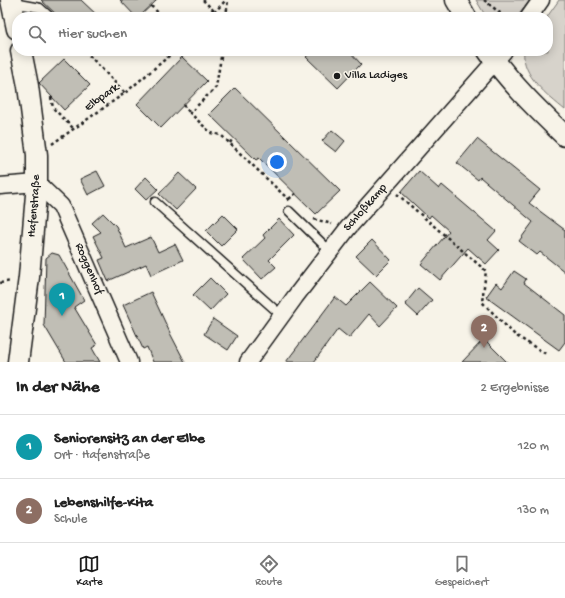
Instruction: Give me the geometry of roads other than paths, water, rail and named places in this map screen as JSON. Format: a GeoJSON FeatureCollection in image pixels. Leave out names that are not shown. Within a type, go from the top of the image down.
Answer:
{"type":"FeatureCollection","features":[{"type":"Feature","properties":{"kind":"street"},"geometry":{"type":"LineString","coordinates":[[456,0],[463,12]]}},
{"type":"Feature","properties":{"kind":"street"},"geometry":{"type":"LineString","coordinates":[[533,12],[541,0]]}},
{"type":"Feature","properties":{"kind":"street"},"geometry":{"type":"LineString","coordinates":[[11,2],[13,12]]}},
{"type":"Feature","properties":{"kind":"street","name":"Hafenstraße"},"geometry":{"type":"LineString","coordinates":[[18,362],[29,277],[37,183],[37,155],[28,86],[22,56]]}},
{"type":"Feature","properties":{"kind":"street","name":"Schloßkamp"},"geometry":{"type":"LineString","coordinates":[[248,362],[281,315],[348,228],[387,185],[495,56]]}},
{"type":"Feature","properties":{"kind":"street"},"geometry":{"type":"LineString","coordinates":[[497,56],[540,112],[565,136]]}},
{"type":"Feature","properties":{"kind":"street"},"geometry":{"type":"LineString","coordinates":[[0,186],[37,183]]}},
{"type":"Feature","properties":{"kind":"street","name":"Roggenhof"},"geometry":{"type":"LineString","coordinates":[[37,183],[61,206],[129,362]]}},
{"type":"Feature","properties":{"kind":"lane"},"geometry":{"type":"LineString","coordinates":[[11,2],[40,8],[44,12]]}},
{"type":"Feature","properties":{"kind":"lane"},"geometry":{"type":"LineString","coordinates":[[155,202],[281,315]]}},
{"type":"Feature","properties":{"kind":"lane"},"geometry":{"type":"LineString","coordinates":[[292,207],[330,251]]}},
{"type":"Feature","properties":{"kind":"place","name":"Villa Ladiges"},"geometry":{"type":"Point","coordinates":[337,76]}},
{"type":"Feature","properties":{"kind":"place","name":"Seniorensitz an der Elbe"},"geometry":{"type":"Point","coordinates":[62,316]}},
{"type":"Feature","properties":{"kind":"place","name":"Lebenshilfe-Kita"},"geometry":{"type":"Point","coordinates":[484,348]}}]}
